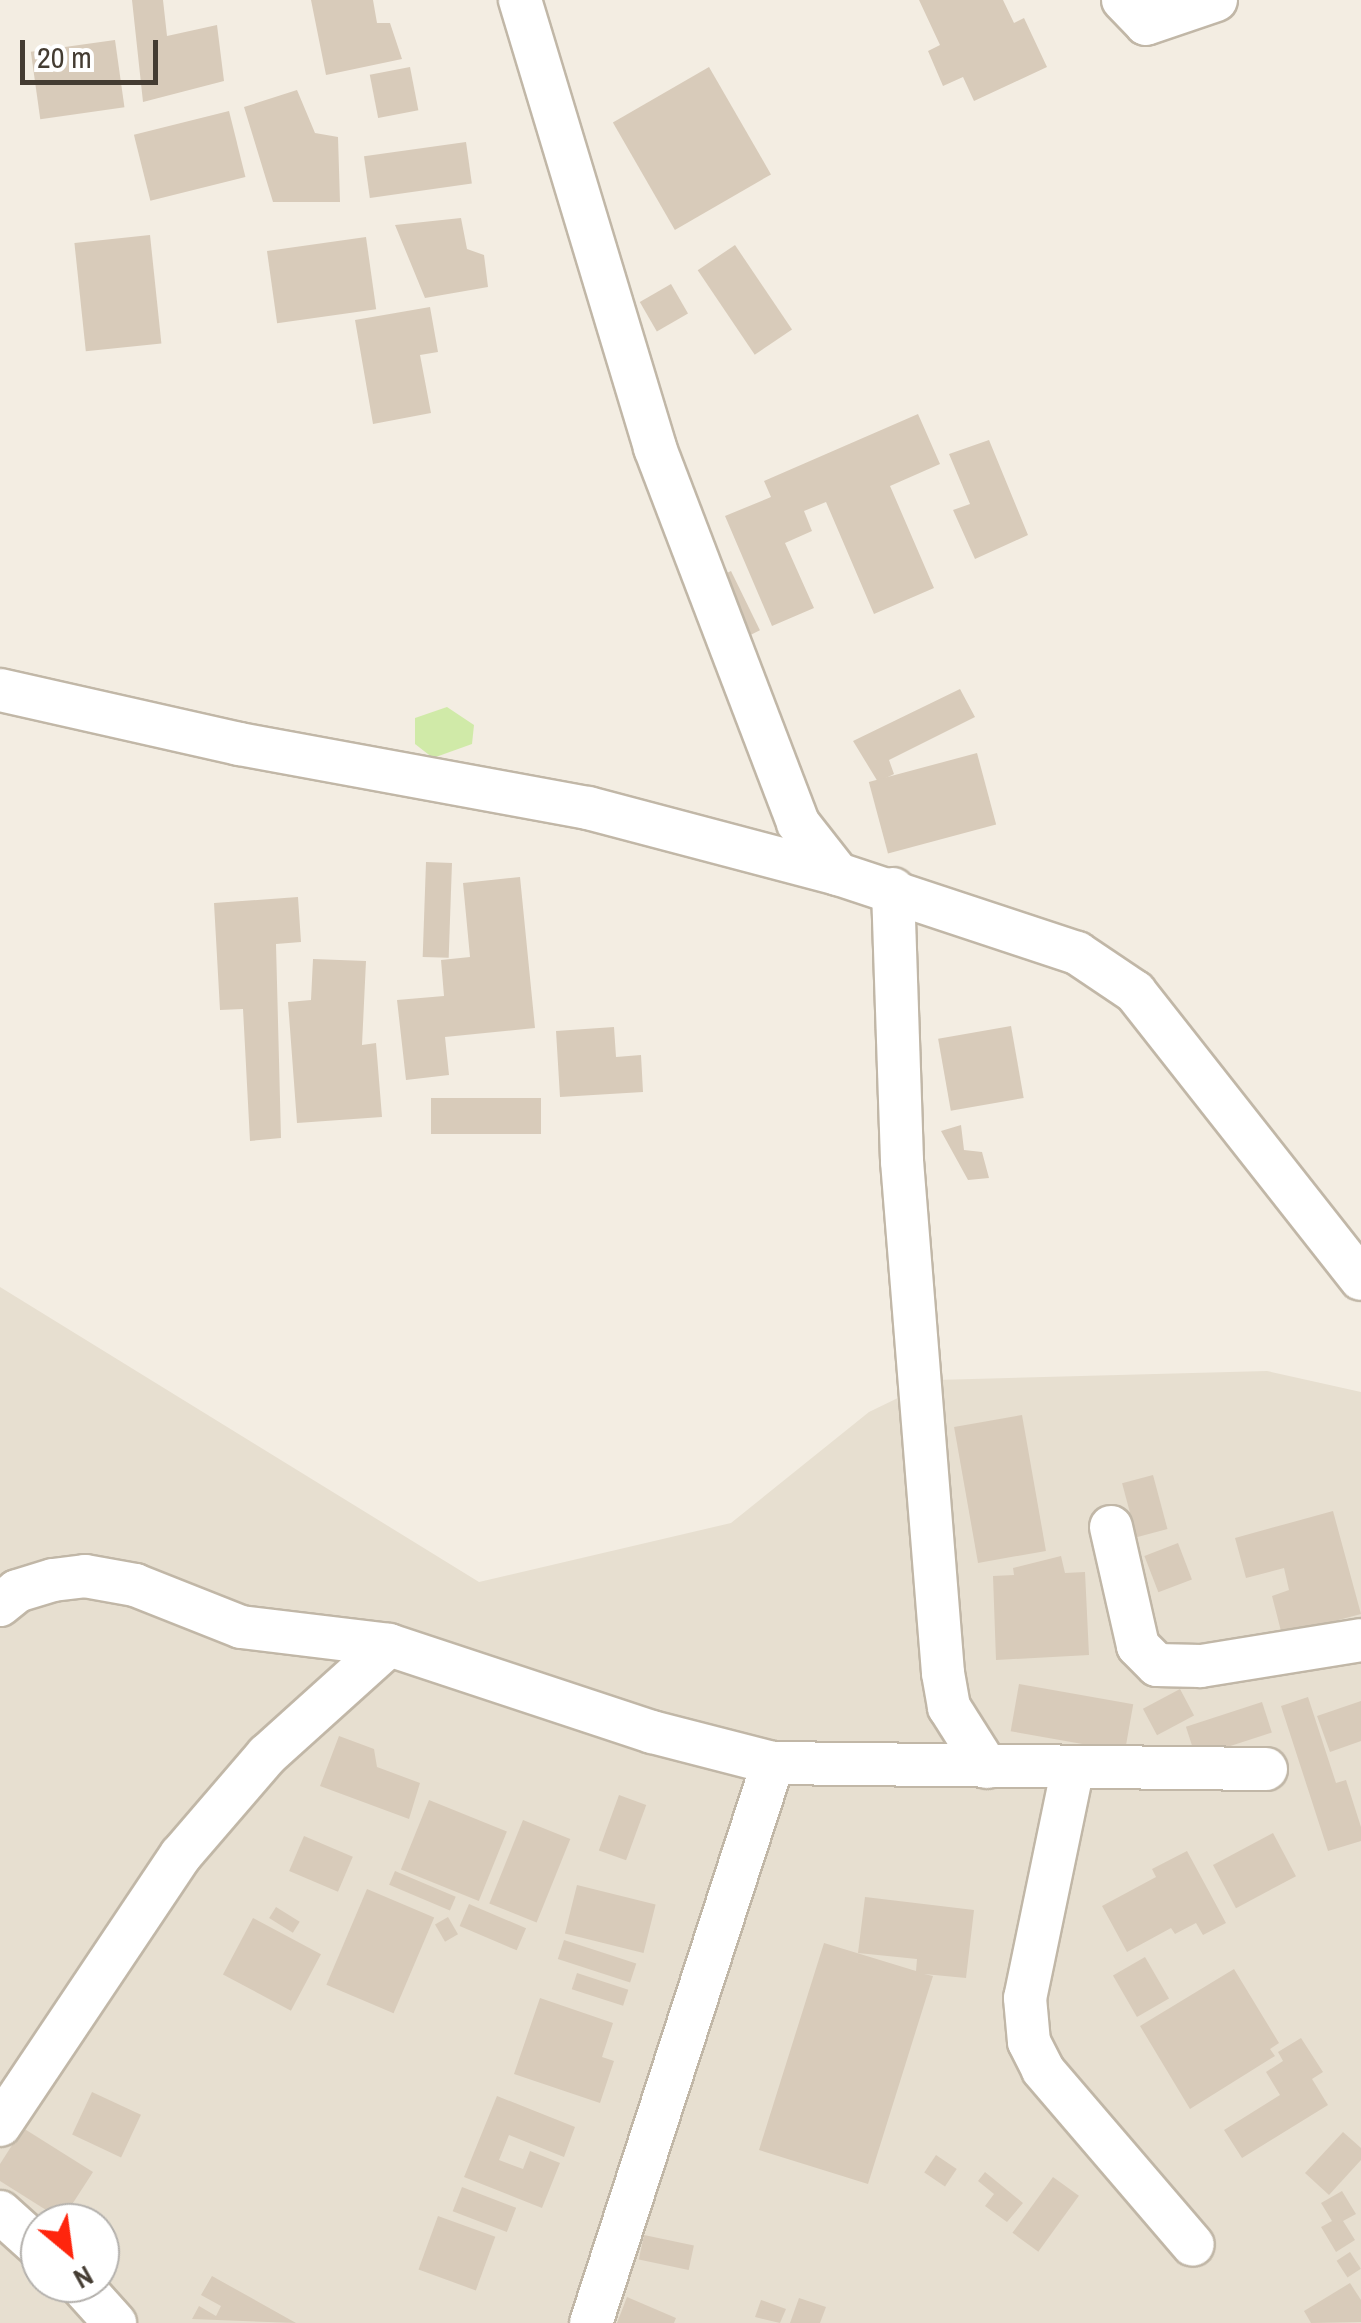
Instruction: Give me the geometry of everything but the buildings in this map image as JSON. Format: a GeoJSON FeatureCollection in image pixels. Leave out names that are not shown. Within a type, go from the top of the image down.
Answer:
{"type":"FeatureCollection","features":[{"type":"Feature","properties":{"kind":"street"},"geometry":{"type":"LineString","coordinates":[[520,0],[606,293],[720,633],[780,787],[838,874]]}},
{"type":"Feature","properties":{"kind":"street"},"geometry":{"type":"LineString","coordinates":[[1123,0],[1146,24],[1216,0]]}},
{"type":"Feature","properties":{"kind":"street"},"geometry":{"type":"LineString","coordinates":[[0,690],[240,744],[588,808],[893,889],[1076,953],[1135,992],[1361,1280]]}},
{"type":"Feature","properties":{"kind":"street"},"geometry":{"type":"LineString","coordinates":[[893,889],[902,1161],[943,1673],[950,1708],[987,1766]]}},
{"type":"Feature","properties":{"kind":"street"},"geometry":{"type":"LineString","coordinates":[[1112,1527],[1138,1646],[1156,1664],[1201,1666],[1361,1640]]}},
{"type":"Feature","properties":{"kind":"street"},"geometry":{"type":"LineString","coordinates":[[0,1605],[16,1591],[85,1576],[134,1586],[241,1627],[389,1645],[652,1732],[773,1764],[1266,1770]]}},
{"type":"Feature","properties":{"kind":"street"},"geometry":{"type":"LineString","coordinates":[[0,2125],[181,1855],[267,1755],[389,1645]]}},
{"type":"Feature","properties":{"kind":"street"},"geometry":{"type":"LineString","coordinates":[[591,2323],[773,1764]]}},
{"type":"Feature","properties":{"kind":"street"},"geometry":{"type":"LineString","coordinates":[[1073,1767],[1025,1998],[1030,2042],[1042,2070],[1193,2245]]}},
{"type":"Feature","properties":{"kind":"street"},"geometry":{"type":"LineString","coordinates":[[0,2212],[20,2230]]}},
{"type":"Feature","properties":{"kind":"street"},"geometry":{"type":"LineString","coordinates":[[97,2303],[115,2323]]}},
{"type":"Feature","properties":{"kind":"shaded area"},"geometry":{"type":"Polygon","coordinates":[[[0,1287],[479,1582],[731,1523],[869,1412],[935,1380],[1267,1371],[1361,1392],[1361,2323],[0,2323],[0,1287]]]}},
{"type":"Feature","properties":{"kind":"green space"},"geometry":{"type":"Polygon","coordinates":[[[447,707],[474,725],[472,744],[433,758],[415,744],[415,718],[447,707]]]}}]}
